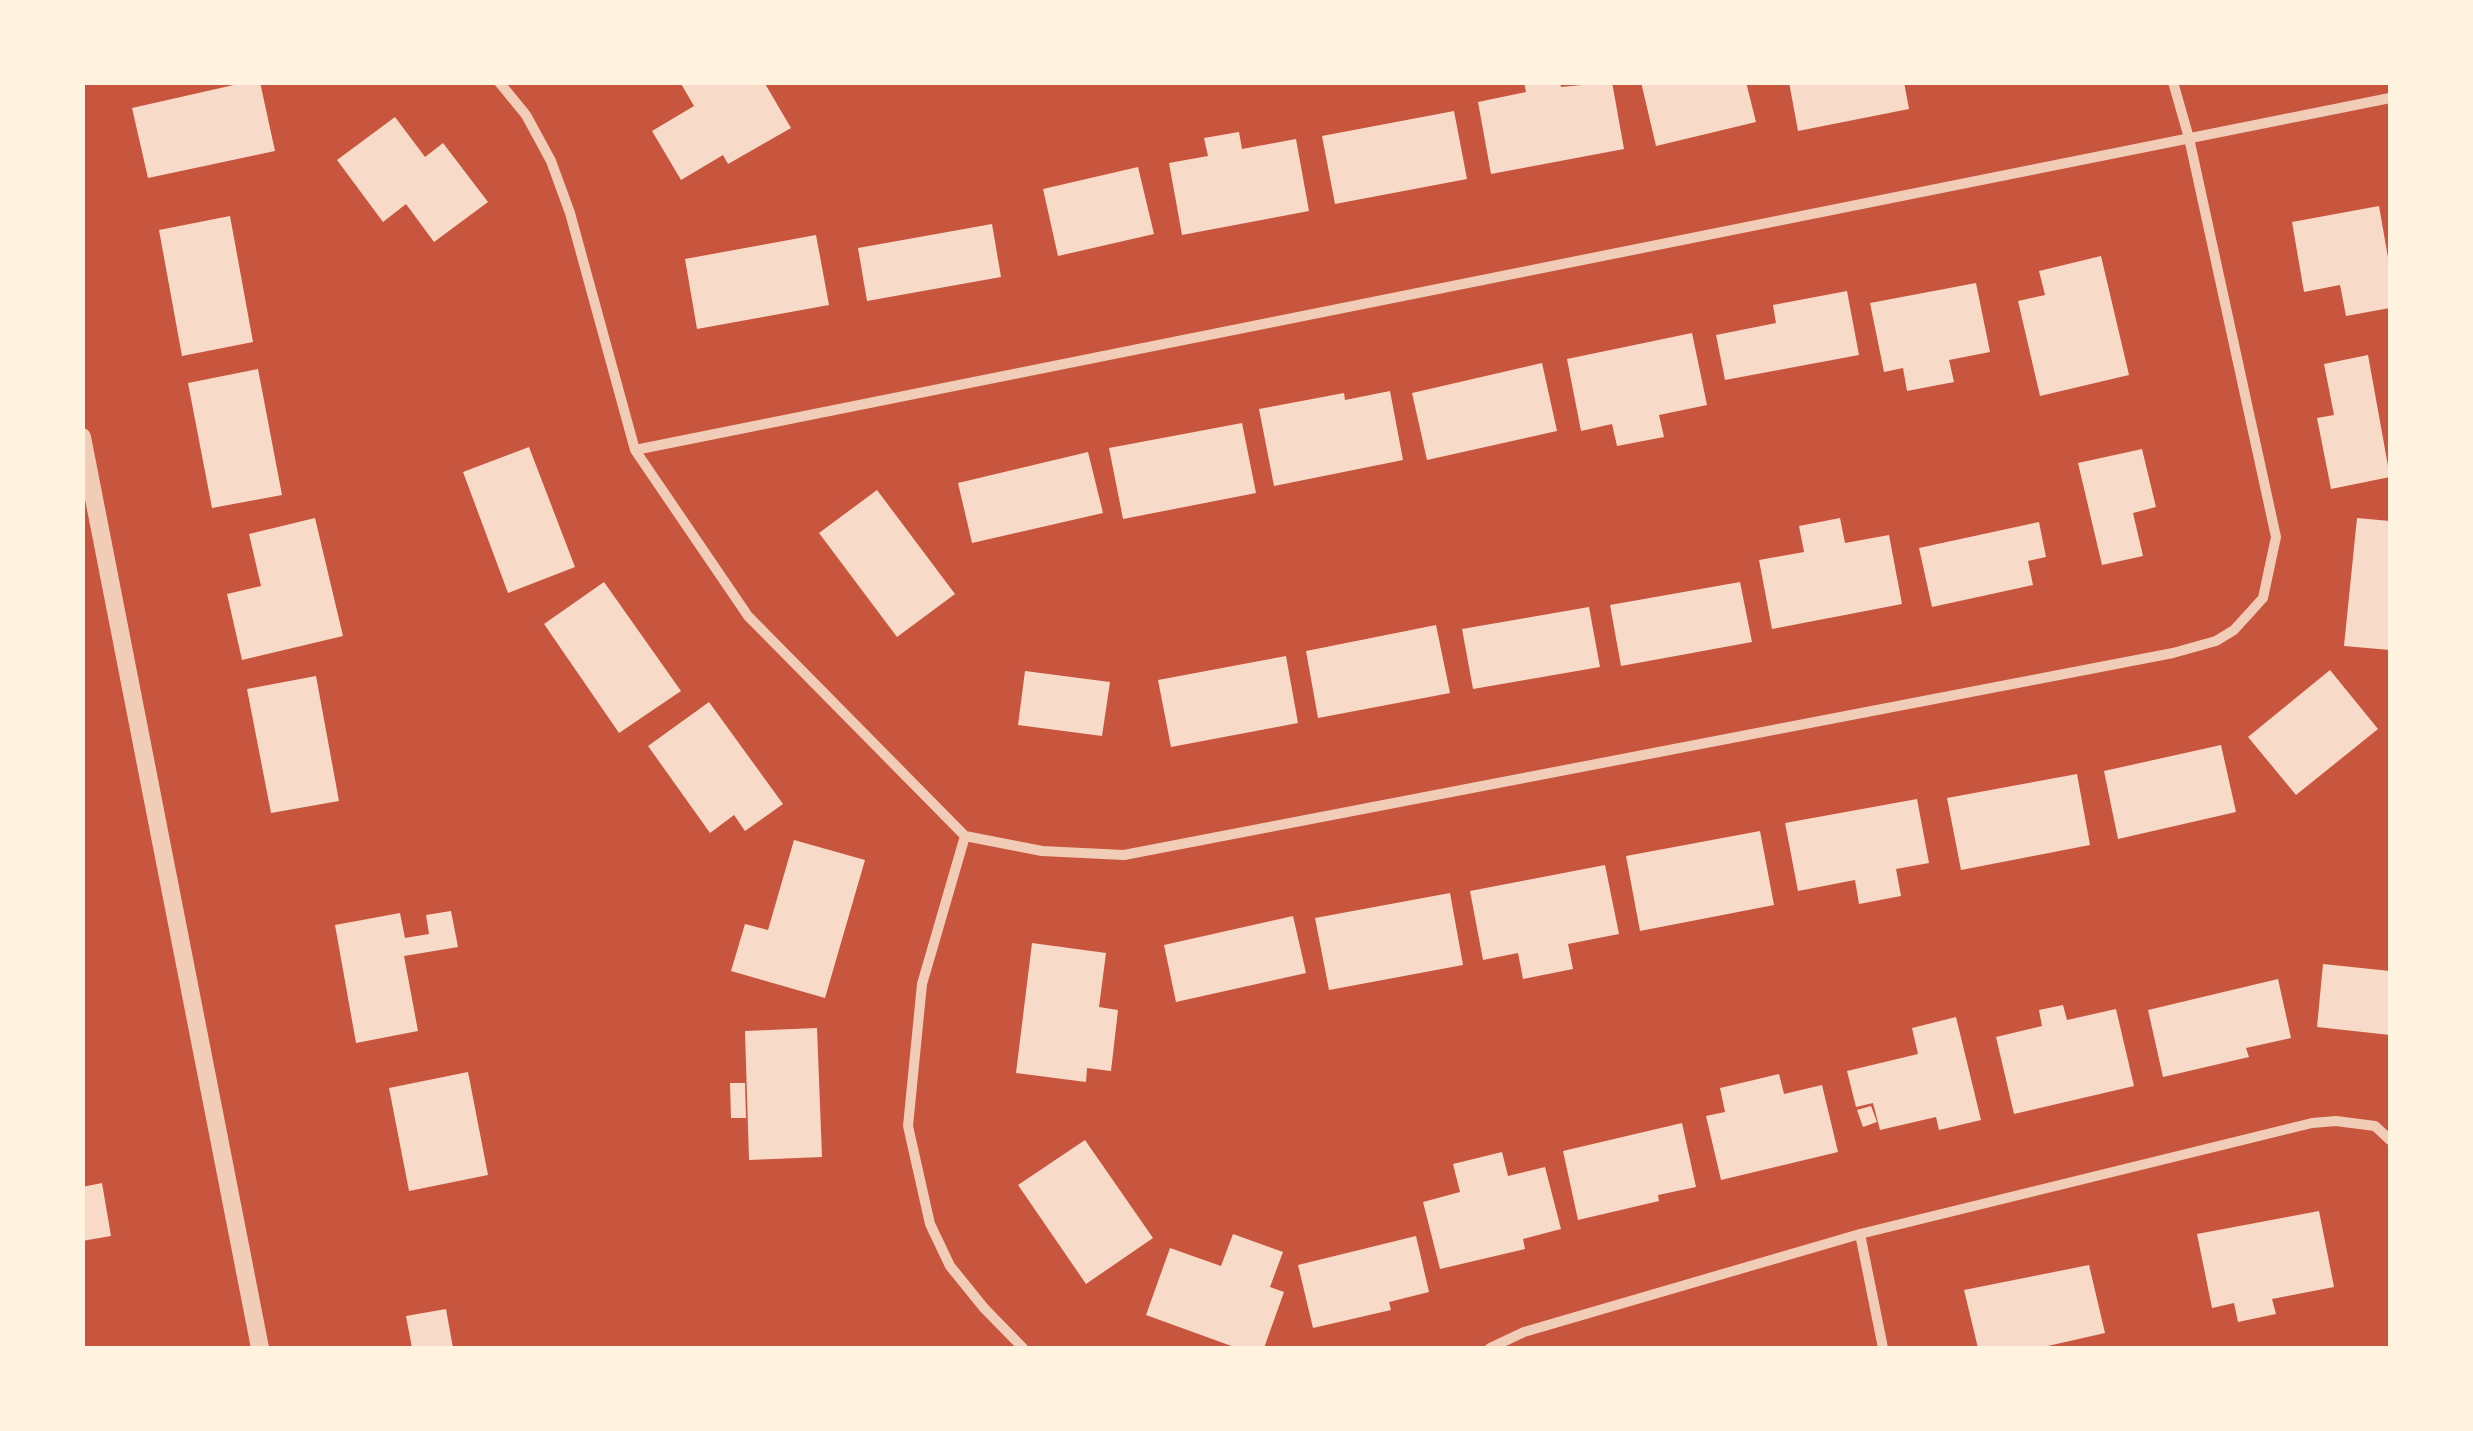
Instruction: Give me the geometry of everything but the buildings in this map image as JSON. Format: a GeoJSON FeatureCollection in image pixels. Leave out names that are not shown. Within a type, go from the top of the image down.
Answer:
{"type":"FeatureCollection","features":[{"type":"Feature","properties":{"kind":"street"},"geometry":{"type":"LineString","coordinates":[[501,83],[526,115],[551,162],[570,213],[635,450],[748,616],[966,836],[1042,851],[1124,855],[2172,652],[2216,641],[2234,630],[2263,598],[2276,537],[2189,138],[2173,82]]}},
{"type":"Feature","properties":{"kind":"street"},"geometry":{"type":"LineString","coordinates":[[635,450],[2390,98]]}},
{"type":"Feature","properties":{"kind":"street"},"geometry":{"type":"LineString","coordinates":[[82,437],[260,1348]]}},
{"type":"Feature","properties":{"kind":"street"},"geometry":{"type":"LineString","coordinates":[[966,836],[922,984],[908,1126],[930,1224],[950,1266],[1022,1348]]}},
{"type":"Feature","properties":{"kind":"street"},"geometry":{"type":"LineString","coordinates":[[1490,1348],[1524,1332],[1860,1234],[2312,1122],[2374,1126],[2390,1140]]}},
{"type":"Feature","properties":{"kind":"street"},"geometry":{"type":"LineString","coordinates":[[1860,1234],[1883,1348]]}}]}
